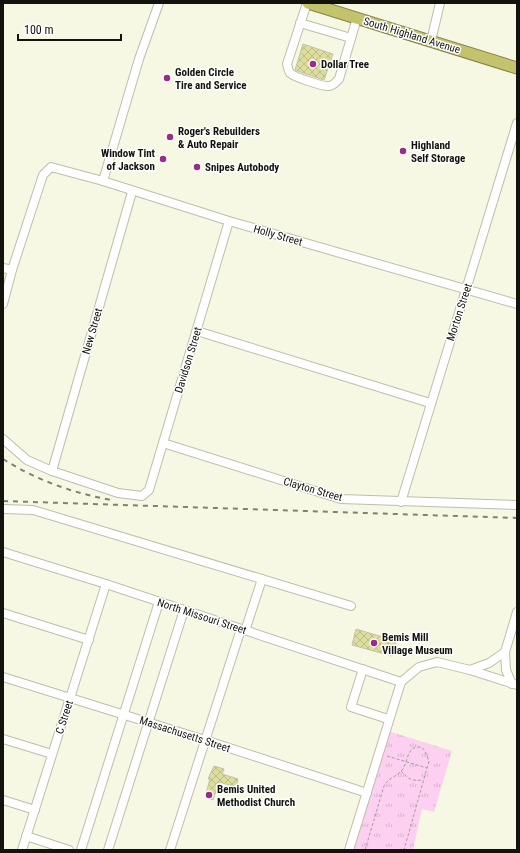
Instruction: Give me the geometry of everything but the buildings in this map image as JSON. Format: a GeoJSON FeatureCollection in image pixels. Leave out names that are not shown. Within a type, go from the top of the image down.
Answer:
{"type":"FeatureCollection","features":[{"type":"Feature","properties":{"kind":"highway","name":"South Highland Avenue"},"geometry":{"type":"LineString","coordinates":[[308,3],[329,6],[357,18],[517,68]]}},
{"type":"Feature","properties":{"kind":"street"},"geometry":{"type":"LineString","coordinates":[[103,181],[139,58],[159,3]]}},
{"type":"Feature","properties":{"kind":"street"},"geometry":{"type":"LineString","coordinates":[[308,3],[287,64],[288,70],[296,77],[328,86],[335,84],[357,18]]}},
{"type":"Feature","properties":{"kind":"street"},"geometry":{"type":"LineString","coordinates":[[431,41],[440,3]]}},
{"type":"Feature","properties":{"kind":"street"},"geometry":{"type":"LineString","coordinates":[[300,23],[351,38]]}},
{"type":"Feature","properties":{"kind":"street","name":"Morton Street"},"geometry":{"type":"LineString","coordinates":[[401,502],[430,403],[514,141],[517,122]]}},
{"type":"Feature","properties":{"kind":"street","name":"Holly Street"},"geometry":{"type":"LineString","coordinates":[[12,270],[42,175],[50,167],[103,181],[132,192],[229,221],[517,304]]}},
{"type":"Feature","properties":{"kind":"street","name":"New Street"},"geometry":{"type":"LineString","coordinates":[[52,471],[132,192]]}},
{"type":"Feature","properties":{"kind":"street","name":"Davidson Street"},"geometry":{"type":"LineString","coordinates":[[52,471],[118,493],[142,496],[149,490],[229,221]]}},
{"type":"Feature","properties":{"kind":"street"},"geometry":{"type":"LineString","coordinates":[[3,268],[12,270],[3,304]]}},
{"type":"Feature","properties":{"kind":"street"},"geometry":{"type":"LineString","coordinates":[[197,331],[430,403]]}},
{"type":"Feature","properties":{"kind":"street"},"geometry":{"type":"LineString","coordinates":[[3,439],[27,460],[52,471]]}},
{"type":"Feature","properties":{"kind":"street","name":"Clayton Street"},"geometry":{"type":"LineString","coordinates":[[163,443],[341,499],[517,505]]}},
{"type":"Feature","properties":{"kind":"street"},"geometry":{"type":"LineString","coordinates":[[3,509],[33,510],[351,606]]}},
{"type":"Feature","properties":{"kind":"street","name":"North Missouri Street"},"geometry":{"type":"LineString","coordinates":[[3,552],[106,584],[401,682]]}},
{"type":"Feature","properties":{"kind":"street"},"geometry":{"type":"LineString","coordinates":[[170,850],[205,740],[262,579]]}},
{"type":"Feature","properties":{"kind":"street","name":"C Street"},"geometry":{"type":"LineString","coordinates":[[22,850],[106,584]]}},
{"type":"Feature","properties":{"kind":"street"},"geometry":{"type":"LineString","coordinates":[[81,850],[159,602]]}},
{"type":"Feature","properties":{"kind":"street"},"geometry":{"type":"LineString","coordinates":[[108,850],[184,610]]}},
{"type":"Feature","properties":{"kind":"street"},"geometry":{"type":"LineString","coordinates":[[514,684],[506,670],[505,652],[517,612]]}},
{"type":"Feature","properties":{"kind":"street"},"geometry":{"type":"LineString","coordinates":[[3,613],[89,640]]}},
{"type":"Feature","properties":{"kind":"street"},"geometry":{"type":"LineString","coordinates":[[470,670],[489,663],[505,652]]}},
{"type":"Feature","properties":{"kind":"street"},"geometry":{"type":"LineString","coordinates":[[349,850],[388,719],[401,682],[419,667],[437,662],[470,670],[514,684]]}},
{"type":"Feature","properties":{"kind":"street"},"geometry":{"type":"LineString","coordinates":[[362,669],[351,707],[388,719]]}},
{"type":"Feature","properties":{"kind":"street","name":"Massachusetts Street"},"geometry":{"type":"LineString","coordinates":[[3,676],[367,793]]}},
{"type":"Feature","properties":{"kind":"street"},"geometry":{"type":"LineString","coordinates":[[3,739],[52,754]]}},
{"type":"Feature","properties":{"kind":"street"},"geometry":{"type":"LineString","coordinates":[[3,800],[35,810]]}},
{"type":"Feature","properties":{"kind":"street"},"geometry":{"type":"LineString","coordinates":[[26,836],[69,850]]}},
{"type":"Feature","properties":{"kind":"path"},"geometry":{"type":"LineString","coordinates":[[364,850],[384,786],[389,778],[401,771],[412,749],[422,748],[428,758],[427,768],[404,850]]}},
{"type":"Feature","properties":{"kind":"path"},"geometry":{"type":"LineString","coordinates":[[387,756],[427,768]]}},
{"type":"Feature","properties":{"kind":"path"},"geometry":{"type":"LineString","coordinates":[[401,771],[410,780],[423,780]]}},
{"type":"Feature","properties":{"kind":"green space"},"geometry":{"type":"Polygon","coordinates":[[[385,730],[452,751],[434,812],[422,809],[413,850],[349,850],[385,730]]]}},
{"type":"Feature","properties":{"kind":"railway"},"geometry":{"type":"LineString","coordinates":[[3,459],[16,467],[55,485],[83,494],[111,500]]}},
{"type":"Feature","properties":{"kind":"railway"},"geometry":{"type":"LineString","coordinates":[[3,501],[517,518]]}},
{"type":"Feature","properties":{"kind":"place","name":"Dollar Tree"},"geometry":{"type":"Point","coordinates":[313,64]}},
{"type":"Feature","properties":{"kind":"place","name":"Golden Circle Tire and Service"},"geometry":{"type":"Point","coordinates":[167,78]}},
{"type":"Feature","properties":{"kind":"place","name":"Roger's Rebuilders & Auto Repair"},"geometry":{"type":"Point","coordinates":[170,137]}},
{"type":"Feature","properties":{"kind":"place","name":"Highland Self Storage"},"geometry":{"type":"Point","coordinates":[403,151]}},
{"type":"Feature","properties":{"kind":"place","name":"Window Tint of Jackson"},"geometry":{"type":"Point","coordinates":[163,159]}},
{"type":"Feature","properties":{"kind":"place","name":"Snipes Autobody"},"geometry":{"type":"Point","coordinates":[197,167]}},
{"type":"Feature","properties":{"kind":"place","name":"Bemis Mill Village Museum"},"geometry":{"type":"Point","coordinates":[374,643]}},
{"type":"Feature","properties":{"kind":"place","name":"Bemis United Methodist Church"},"geometry":{"type":"Point","coordinates":[209,795]}}]}
